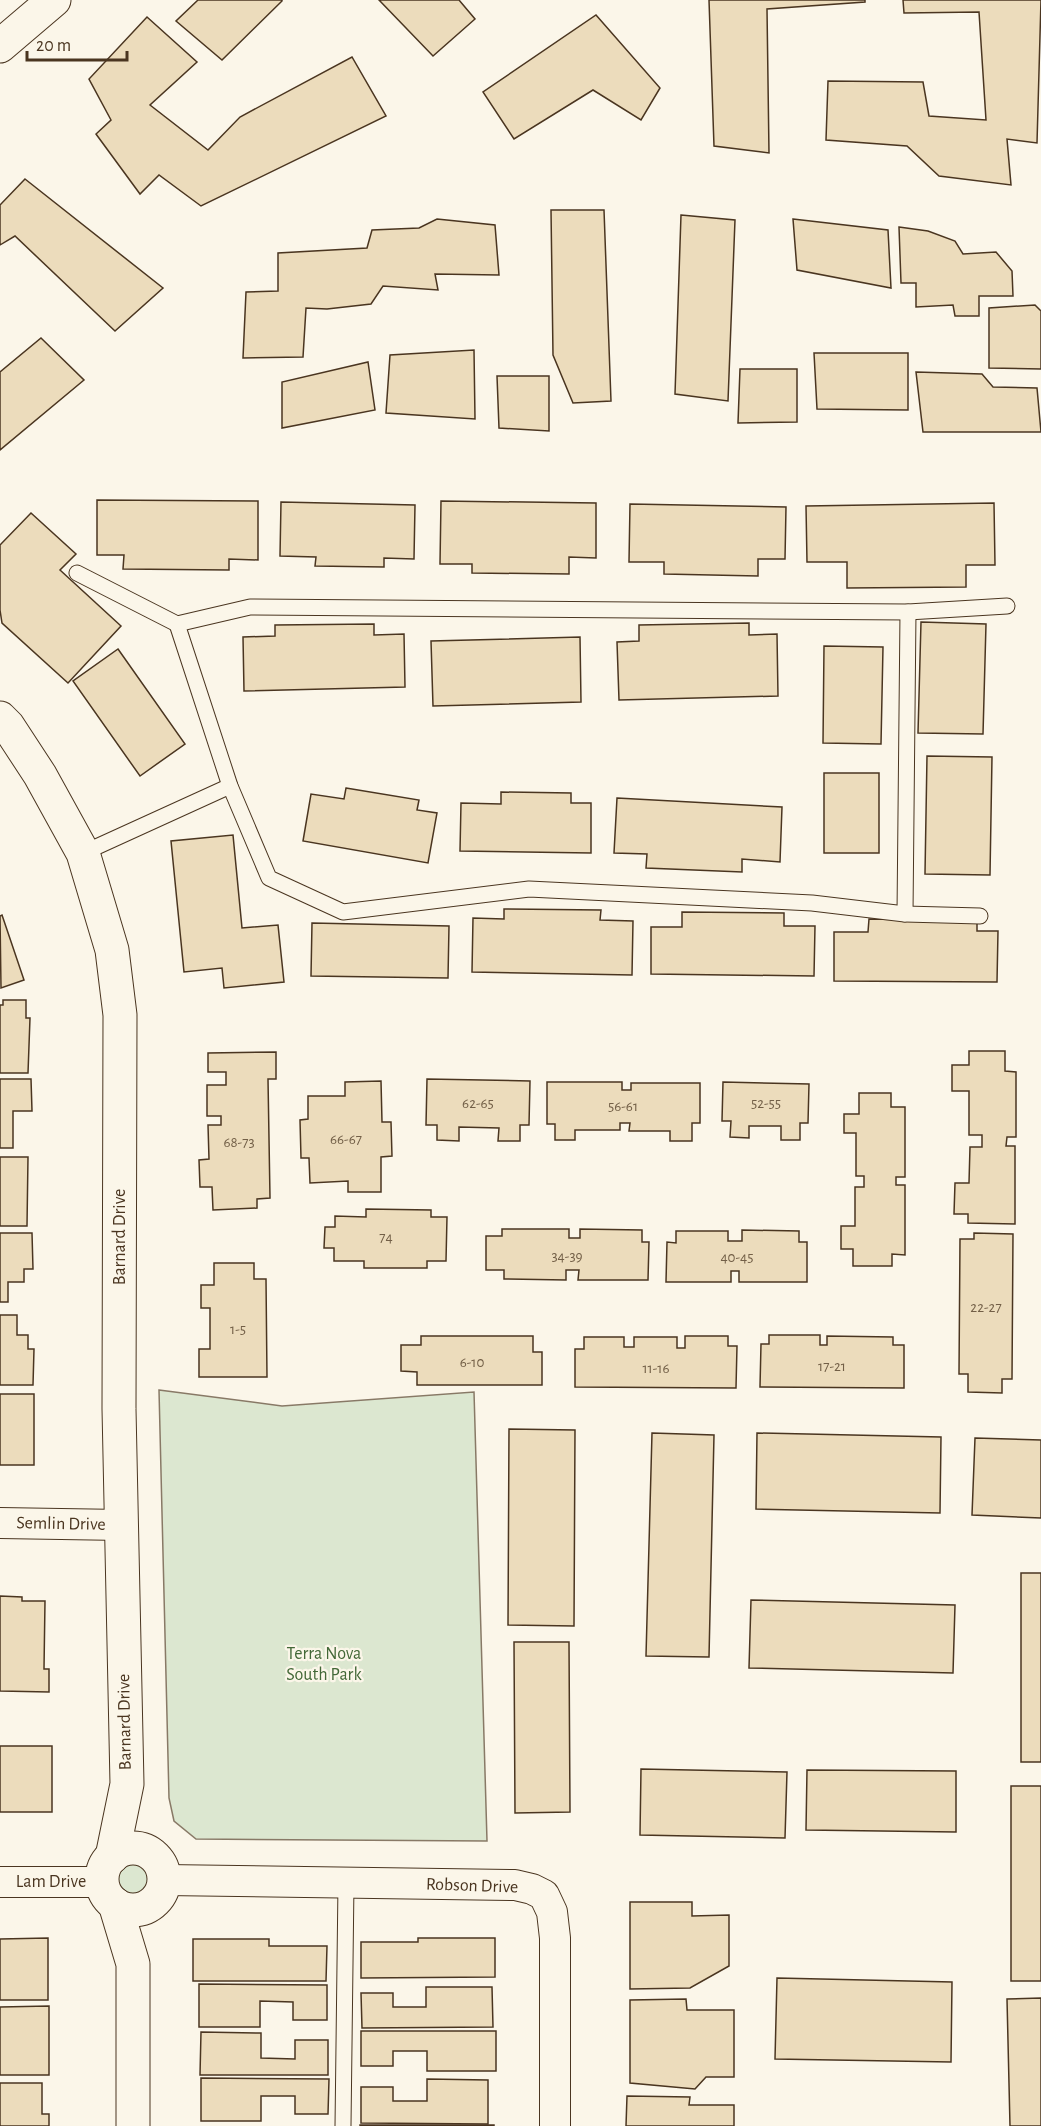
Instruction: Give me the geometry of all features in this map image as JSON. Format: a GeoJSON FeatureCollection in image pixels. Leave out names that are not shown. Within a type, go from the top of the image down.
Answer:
{"type":"FeatureCollection","features":[{"type":"Feature","properties":{"kind":"street"},"geometry":{"type":"LineString","coordinates":[[0,46],[54,0]]}},
{"type":"Feature","properties":{"kind":"street","name":"Barnard Drive"},"geometry":{"type":"LineString","coordinates":[[0,718],[8,726],[40,775],[82,853],[112,950],[120,1015],[119,1409],[127,1784],[110,1881],[133,1964],[133,2126]]}},
{"type":"Feature","properties":{"kind":"street","name":"Semlin Drive"},"geometry":{"type":"LineString","coordinates":[[0,1523],[122,1525]]}},
{"type":"Feature","properties":{"kind":"street","name":"Barnard Drive"},"geometry":{"type":"LineString","coordinates":[[127,1784],[157,1881],[133,1964]]}},
{"type":"Feature","properties":{"kind":"street"},"geometry":{"type":"LineString","coordinates":[[130,1848],[140,1849],[157,1881],[141,1909],[123,1909],[110,1881],[120,1851],[130,1848]]}},
{"type":"Feature","properties":{"kind":"street","name":"Lam Drive"},"geometry":{"type":"LineString","coordinates":[[0,1882],[110,1881]]}},
{"type":"Feature","properties":{"kind":"street","name":"Robson Drive"},"geometry":{"type":"LineString","coordinates":[[157,1881],[514,1885],[532,1888],[544,1895],[552,1912],[555,1938],[555,2126]]}},
{"type":"Feature","properties":{"kind":"lane"},"geometry":{"type":"LineString","coordinates":[[77,573],[177,624],[250,607],[908,612],[1007,606]]}},
{"type":"Feature","properties":{"kind":"lane"},"geometry":{"type":"LineString","coordinates":[[905,914],[908,612]]}},
{"type":"Feature","properties":{"kind":"lane"},"geometry":{"type":"LineString","coordinates":[[177,624],[230,786],[269,878],[344,912],[529,889],[812,903],[905,914],[980,916]]}},
{"type":"Feature","properties":{"kind":"lane"},"geometry":{"type":"LineString","coordinates":[[82,853],[230,786]]}},
{"type":"Feature","properties":{"kind":"lane"},"geometry":{"type":"LineString","coordinates":[[343,2126],[346,1883]]}},
{"type":"Feature","properties":{"kind":"green space","name":"Terra Nova South Park"},"geometry":{"type":"Polygon","coordinates":[[[159,1390],[282,1406],[474,1392],[487,1841],[196,1839],[174,1821],[169,1798],[159,1390]]]}},
{"type":"Feature","properties":{"kind":"green space"},"geometry":{"type":"Polygon","coordinates":[[[134,1860],[149,1867],[156,1882],[149,1897],[134,1904],[119,1897],[112,1882],[119,1867],[134,1860]]]}},
{"type":"Feature","properties":{"kind":"building"},"geometry":{"type":"Polygon","coordinates":[[[198,0],[282,1],[222,60],[176,21],[198,0]]]}},
{"type":"Feature","properties":{"kind":"building"},"geometry":{"type":"Polygon","coordinates":[[[379,0],[459,0],[475,19],[433,56],[379,0]]]}},
{"type":"Feature","properties":{"kind":"building"},"geometry":{"type":"Polygon","coordinates":[[[709,0],[865,0],[865,2],[767,9],[769,153],[714,146],[709,0]]]}},
{"type":"Feature","properties":{"kind":"building"},"geometry":{"type":"Polygon","coordinates":[[[903,0],[1041,0],[1037,143],[1007,139],[1011,185],[939,176],[907,146],[826,140],[828,81],[923,82],[929,116],[986,120],[979,12],[904,13],[903,0]]]}},
{"type":"Feature","properties":{"kind":"building"},"geometry":{"type":"Polygon","coordinates":[[[596,15],[660,88],[641,120],[593,90],[514,139],[483,92],[596,15]]]}},
{"type":"Feature","properties":{"kind":"building"},"geometry":{"type":"Polygon","coordinates":[[[147,17],[197,62],[150,105],[208,150],[240,117],[352,57],[386,116],[201,206],[159,175],[140,194],[96,134],[111,120],[89,79],[147,17]]]}},
{"type":"Feature","properties":{"kind":"building"},"geometry":{"type":"Polygon","coordinates":[[[25,179],[163,288],[115,331],[15,236],[0,245],[0,205],[25,179]]]}},
{"type":"Feature","properties":{"kind":"building"},"geometry":{"type":"Polygon","coordinates":[[[551,210],[604,210],[611,401],[573,403],[553,355],[551,210]]]}},
{"type":"Feature","properties":{"kind":"building"},"geometry":{"type":"Polygon","coordinates":[[[681,215],[735,220],[728,401],[675,394],[681,215]]]}},
{"type":"Feature","properties":{"kind":"building"},"geometry":{"type":"Polygon","coordinates":[[[437,219],[495,225],[499,275],[435,274],[438,290],[383,286],[371,304],[327,309],[306,308],[303,357],[243,358],[246,292],[278,291],[278,253],[367,248],[372,230],[419,228],[437,219]]]}},
{"type":"Feature","properties":{"kind":"building"},"geometry":{"type":"Polygon","coordinates":[[[793,219],[888,230],[891,288],[797,270],[793,219]]]}},
{"type":"Feature","properties":{"kind":"building"},"geometry":{"type":"Polygon","coordinates":[[[899,227],[928,231],[955,241],[963,254],[996,252],[1012,271],[1013,296],[979,296],[979,316],[955,316],[953,305],[916,307],[916,283],[901,283],[899,227]]]}},
{"type":"Feature","properties":{"kind":"building"},"geometry":{"type":"Polygon","coordinates":[[[1035,305],[1041,311],[1041,369],[989,368],[989,308],[1035,305]]]}},
{"type":"Feature","properties":{"kind":"building"},"geometry":{"type":"Polygon","coordinates":[[[41,338],[84,380],[0,450],[0,372],[41,338]]]}},
{"type":"Feature","properties":{"kind":"building"},"geometry":{"type":"Polygon","coordinates":[[[474,350],[475,419],[386,413],[390,355],[474,350]]]}},
{"type":"Feature","properties":{"kind":"building"},"geometry":{"type":"Polygon","coordinates":[[[814,353],[908,353],[908,410],[817,409],[814,353]]]}},
{"type":"Feature","properties":{"kind":"building"},"geometry":{"type":"Polygon","coordinates":[[[368,362],[375,410],[282,428],[282,382],[368,362]]]}},
{"type":"Feature","properties":{"kind":"building"},"geometry":{"type":"Polygon","coordinates":[[[740,369],[797,369],[797,422],[738,423],[740,369]]]}},
{"type":"Feature","properties":{"kind":"building"},"geometry":{"type":"Polygon","coordinates":[[[916,372],[982,374],[993,387],[1037,388],[1041,432],[923,432],[916,372]]]}},
{"type":"Feature","properties":{"kind":"building"},"geometry":{"type":"Polygon","coordinates":[[[497,376],[549,376],[549,431],[499,428],[497,376]]]}},
{"type":"Feature","properties":{"kind":"building"},"geometry":{"type":"Polygon","coordinates":[[[97,500],[258,501],[258,560],[229,559],[229,570],[123,569],[124,555],[97,555],[97,500]]]}},
{"type":"Feature","properties":{"kind":"building"},"geometry":{"type":"Polygon","coordinates":[[[441,501],[596,503],[596,558],[569,557],[569,574],[472,573],[472,564],[440,564],[441,501]]]}},
{"type":"Feature","properties":{"kind":"building"},"geometry":{"type":"Polygon","coordinates":[[[281,502],[415,505],[414,559],[384,558],[384,567],[315,566],[316,557],[280,556],[281,502]]]}},
{"type":"Feature","properties":{"kind":"building"},"geometry":{"type":"Polygon","coordinates":[[[994,503],[995,565],[966,565],[966,587],[847,588],[847,562],[807,562],[806,506],[994,503]]]}},
{"type":"Feature","properties":{"kind":"building"},"geometry":{"type":"Polygon","coordinates":[[[630,504],[786,507],[785,559],[758,559],[758,576],[664,574],[664,562],[629,562],[630,504]]]}},
{"type":"Feature","properties":{"kind":"building"},"geometry":{"type":"Polygon","coordinates":[[[31,513],[76,554],[60,570],[121,626],[68,683],[2,623],[0,545],[31,513]]]}},
{"type":"Feature","properties":{"kind":"building"},"geometry":{"type":"Polygon","coordinates":[[[921,622],[986,624],[983,734],[918,733],[921,622]]]}},
{"type":"Feature","properties":{"kind":"building"},"geometry":{"type":"Polygon","coordinates":[[[749,623],[749,635],[777,634],[778,696],[619,700],[617,642],[639,641],[639,625],[749,623]]]}},
{"type":"Feature","properties":{"kind":"building"},"geometry":{"type":"Polygon","coordinates":[[[374,624],[374,635],[404,634],[405,687],[244,691],[243,637],[275,636],[275,625],[374,624]]]}},
{"type":"Feature","properties":{"kind":"building"},"geometry":{"type":"Polygon","coordinates":[[[580,637],[581,702],[433,706],[431,641],[580,637]]]}},
{"type":"Feature","properties":{"kind":"building"},"geometry":{"type":"Polygon","coordinates":[[[824,646],[883,647],[881,744],[823,743],[824,646]]]}},
{"type":"Feature","properties":{"kind":"building"},"geometry":{"type":"Polygon","coordinates":[[[118,649],[185,744],[140,776],[73,681],[118,649]]]}},
{"type":"Feature","properties":{"kind":"building"},"geometry":{"type":"Polygon","coordinates":[[[927,756],[992,757],[990,875],[925,874],[927,756]]]}},
{"type":"Feature","properties":{"kind":"building"},"geometry":{"type":"Polygon","coordinates":[[[824,773],[879,773],[879,853],[824,853],[824,773]]]}},
{"type":"Feature","properties":{"kind":"building"},"geometry":{"type":"Polygon","coordinates":[[[346,788],[419,800],[417,810],[437,813],[428,863],[303,841],[311,794],[344,799],[346,788]]]}},
{"type":"Feature","properties":{"kind":"building"},"geometry":{"type":"Polygon","coordinates":[[[501,792],[571,793],[571,803],[591,803],[591,853],[460,851],[461,803],[501,804],[501,792]]]}},
{"type":"Feature","properties":{"kind":"building"},"geometry":{"type":"Polygon","coordinates":[[[617,798],[782,807],[780,862],[742,859],[742,872],[646,868],[647,854],[614,853],[617,798]]]}},
{"type":"Feature","properties":{"kind":"building"},"geometry":{"type":"Polygon","coordinates":[[[233,835],[242,928],[278,925],[284,982],[224,988],[222,968],[184,972],[171,841],[233,835]]]}},
{"type":"Feature","properties":{"kind":"building"},"geometry":{"type":"Polygon","coordinates":[[[504,909],[601,910],[600,920],[633,921],[632,975],[472,972],[473,918],[504,919],[504,909]]]}},
{"type":"Feature","properties":{"kind":"building"},"geometry":{"type":"Polygon","coordinates":[[[682,912],[784,913],[784,926],[815,926],[814,976],[651,974],[651,927],[682,927],[682,912]]]}},
{"type":"Feature","properties":{"kind":"building"},"geometry":{"type":"Polygon","coordinates":[[[2,915],[24,980],[1,988],[0,916],[2,915]]]}},
{"type":"Feature","properties":{"kind":"building"},"geometry":{"type":"Polygon","coordinates":[[[869,919],[977,921],[977,931],[998,931],[997,982],[834,981],[834,932],[868,932],[869,919]]]}},
{"type":"Feature","properties":{"kind":"building"},"geometry":{"type":"Polygon","coordinates":[[[312,923],[449,926],[448,978],[311,976],[312,923]]]}},
{"type":"Feature","properties":{"kind":"building"},"geometry":{"type":"Polygon","coordinates":[[[3,1000],[26,1000],[26,1018],[30,1018],[28,1073],[0,1073],[0,1005],[3,1005],[3,1000]]]}},
{"type":"Feature","properties":{"kind":"building"},"geometry":{"type":"Polygon","coordinates":[[[969,1051],[1005,1051],[1005,1071],[1016,1072],[1016,1137],[1007,1137],[1006,1146],[1015,1146],[1015,1224],[968,1223],[968,1214],[954,1214],[955,1183],[969,1183],[970,1147],[982,1147],[982,1135],[969,1135],[969,1091],[952,1091],[952,1065],[969,1065],[969,1051]]]}},
{"type":"Feature","properties":{"kind":"building"},"geometry":{"type":"Polygon","coordinates":[[[276,1052],[276,1079],[268,1079],[270,1198],[257,1199],[257,1208],[213,1210],[212,1187],[200,1187],[199,1160],[209,1159],[208,1125],[221,1125],[221,1116],[207,1116],[207,1085],[226,1085],[226,1072],[208,1072],[208,1053],[276,1052]]]}},
{"type":"Feature","properties":{"kind":"building"},"geometry":{"type":"Polygon","coordinates":[[[0,1079],[31,1079],[32,1111],[13,1111],[13,1148],[0,1148],[0,1079]]]}},
{"type":"Feature","properties":{"kind":"building"},"geometry":{"type":"Polygon","coordinates":[[[427,1079],[530,1081],[529,1125],[520,1125],[520,1141],[498,1141],[499,1128],[459,1127],[459,1141],[437,1140],[437,1125],[426,1125],[427,1079]]]}},
{"type":"Feature","properties":{"kind":"building"},"geometry":{"type":"Polygon","coordinates":[[[381,1081],[382,1122],[391,1122],[392,1156],[381,1157],[381,1192],[348,1192],[348,1181],[310,1183],[309,1158],[301,1158],[300,1120],[308,1119],[308,1096],[345,1096],[345,1082],[381,1081]]]}},
{"type":"Feature","properties":{"kind":"building"},"geometry":{"type":"Polygon","coordinates":[[[547,1082],[622,1082],[622,1090],[631,1090],[631,1083],[700,1083],[700,1123],[692,1123],[692,1141],[670,1141],[670,1131],[629,1131],[630,1123],[620,1123],[620,1130],[575,1130],[575,1140],[555,1140],[555,1124],[547,1124],[547,1082]]]}},
{"type":"Feature","properties":{"kind":"building"},"geometry":{"type":"Polygon","coordinates":[[[723,1082],[809,1084],[808,1123],[800,1123],[800,1140],[781,1140],[781,1126],[749,1126],[749,1138],[730,1137],[731,1121],[722,1121],[723,1082]]]}},
{"type":"Feature","properties":{"kind":"building"},"geometry":{"type":"Polygon","coordinates":[[[859,1093],[891,1093],[891,1107],[905,1107],[905,1177],[896,1177],[896,1185],[905,1185],[905,1255],[892,1254],[892,1266],[853,1266],[853,1249],[841,1249],[841,1226],[855,1226],[855,1187],[864,1187],[864,1176],[856,1176],[856,1133],[844,1133],[844,1114],[859,1114],[859,1093]]]}},
{"type":"Feature","properties":{"kind":"building"},"geometry":{"type":"Polygon","coordinates":[[[0,1157],[28,1157],[27,1226],[0,1226],[0,1157]]]}},
{"type":"Feature","properties":{"kind":"building"},"geometry":{"type":"Polygon","coordinates":[[[366,1209],[431,1210],[431,1217],[447,1217],[446,1261],[427,1261],[427,1268],[364,1268],[364,1261],[334,1261],[334,1248],[324,1248],[325,1227],[335,1227],[335,1216],[366,1217],[366,1209]]]}},
{"type":"Feature","properties":{"kind":"building"},"geometry":{"type":"Polygon","coordinates":[[[502,1229],[569,1229],[569,1238],[580,1238],[580,1229],[642,1230],[642,1242],[649,1242],[648,1280],[578,1280],[579,1270],[566,1270],[566,1280],[504,1279],[504,1270],[486,1270],[486,1236],[502,1236],[502,1229]]]}},
{"type":"Feature","properties":{"kind":"building"},"geometry":{"type":"Polygon","coordinates":[[[742,1230],[799,1231],[799,1242],[807,1242],[807,1282],[739,1282],[739,1271],[731,1271],[731,1282],[666,1282],[667,1242],[676,1243],[676,1231],[728,1231],[728,1241],[742,1241],[742,1230]]]}},
{"type":"Feature","properties":{"kind":"building"},"geometry":{"type":"Polygon","coordinates":[[[0,1233],[32,1233],[33,1269],[24,1269],[24,1282],[8,1282],[8,1302],[0,1302],[0,1233]]]}},
{"type":"Feature","properties":{"kind":"building"},"geometry":{"type":"Polygon","coordinates":[[[974,1233],[1013,1234],[1012,1379],[1002,1379],[1002,1393],[968,1392],[968,1374],[959,1374],[960,1239],[974,1239],[974,1233]]]}},
{"type":"Feature","properties":{"kind":"building"},"geometry":{"type":"Polygon","coordinates":[[[214,1263],[254,1263],[254,1279],[266,1279],[267,1377],[199,1377],[199,1349],[210,1349],[210,1308],[201,1308],[201,1285],[214,1285],[214,1263]]]}},
{"type":"Feature","properties":{"kind":"building"},"geometry":{"type":"Polygon","coordinates":[[[0,1315],[17,1315],[17,1335],[28,1335],[28,1349],[34,1349],[33,1385],[0,1385],[0,1315]]]}},
{"type":"Feature","properties":{"kind":"building"},"geometry":{"type":"Polygon","coordinates":[[[769,1335],[820,1335],[820,1345],[827,1345],[827,1336],[893,1337],[893,1345],[904,1345],[904,1388],[760,1387],[761,1344],[769,1344],[769,1335]]]}},
{"type":"Feature","properties":{"kind":"building"},"geometry":{"type":"Polygon","coordinates":[[[421,1336],[533,1336],[533,1352],[542,1352],[542,1385],[417,1385],[417,1372],[401,1371],[401,1345],[421,1345],[421,1336]]]}},
{"type":"Feature","properties":{"kind":"building"},"geometry":{"type":"Polygon","coordinates":[[[685,1336],[728,1336],[728,1346],[737,1346],[736,1388],[575,1387],[575,1349],[584,1349],[584,1337],[624,1337],[624,1347],[634,1347],[634,1337],[677,1337],[677,1348],[685,1348],[685,1336]]]}},
{"type":"Feature","properties":{"kind":"building"},"geometry":{"type":"Polygon","coordinates":[[[0,1394],[34,1394],[34,1465],[0,1465],[0,1394]]]}},
{"type":"Feature","properties":{"kind":"building"},"geometry":{"type":"Polygon","coordinates":[[[509,1429],[575,1430],[574,1626],[508,1625],[509,1429]]]}},
{"type":"Feature","properties":{"kind":"building"},"geometry":{"type":"Polygon","coordinates":[[[652,1433],[714,1435],[709,1657],[646,1656],[652,1433]]]}},
{"type":"Feature","properties":{"kind":"building"},"geometry":{"type":"Polygon","coordinates":[[[757,1433],[941,1437],[940,1513],[756,1509],[757,1433]]]}},
{"type":"Feature","properties":{"kind":"building"},"geometry":{"type":"Polygon","coordinates":[[[975,1438],[1041,1440],[1041,1518],[972,1515],[975,1438]]]}},
{"type":"Feature","properties":{"kind":"building"},"geometry":{"type":"Polygon","coordinates":[[[1021,1573],[1041,1573],[1041,1762],[1021,1762],[1021,1573]]]}},
{"type":"Feature","properties":{"kind":"building"},"geometry":{"type":"Polygon","coordinates":[[[0,1596],[22,1597],[22,1601],[45,1601],[44,1669],[49,1669],[49,1692],[0,1691],[0,1596]]]}},
{"type":"Feature","properties":{"kind":"building"},"geometry":{"type":"Polygon","coordinates":[[[751,1600],[955,1605],[953,1673],[749,1668],[751,1600]]]}},
{"type":"Feature","properties":{"kind":"building"},"geometry":{"type":"Polygon","coordinates":[[[514,1642],[569,1642],[570,1812],[515,1813],[514,1642]]]}},
{"type":"Feature","properties":{"kind":"building"},"geometry":{"type":"Polygon","coordinates":[[[0,1746],[52,1746],[52,1812],[0,1812],[0,1746]]]}},
{"type":"Feature","properties":{"kind":"building"},"geometry":{"type":"Polygon","coordinates":[[[641,1769],[787,1772],[785,1838],[640,1835],[641,1769]]]}},
{"type":"Feature","properties":{"kind":"building"},"geometry":{"type":"Polygon","coordinates":[[[807,1770],[956,1771],[956,1832],[806,1830],[807,1770]]]}},
{"type":"Feature","properties":{"kind":"building"},"geometry":{"type":"Polygon","coordinates":[[[1011,1786],[1041,1786],[1041,1981],[1011,1981],[1011,1786]]]}},
{"type":"Feature","properties":{"kind":"building"},"geometry":{"type":"Polygon","coordinates":[[[630,1902],[692,1902],[692,1916],[729,1915],[729,1966],[690,1988],[630,1989],[630,1902]]]}},
{"type":"Feature","properties":{"kind":"building"},"geometry":{"type":"Polygon","coordinates":[[[48,1938],[48,2000],[0,2000],[0,1939],[48,1938]]]}},
{"type":"Feature","properties":{"kind":"building"},"geometry":{"type":"Polygon","coordinates":[[[418,1938],[495,1938],[495,1977],[361,1978],[361,1942],[418,1942],[418,1938]]]}},
{"type":"Feature","properties":{"kind":"building"},"geometry":{"type":"Polygon","coordinates":[[[193,1939],[269,1939],[269,1946],[327,1946],[326,1981],[193,1981],[193,1939]]]}},
{"type":"Feature","properties":{"kind":"building"},"geometry":{"type":"Polygon","coordinates":[[[777,1978],[952,1982],[951,2062],[775,2059],[777,1978]]]}},
{"type":"Feature","properties":{"kind":"building"},"geometry":{"type":"Polygon","coordinates":[[[199,1984],[327,1985],[327,2020],[293,2020],[293,2002],[260,2001],[260,2027],[199,2027],[199,1984]]]}},
{"type":"Feature","properties":{"kind":"building"},"geometry":{"type":"Polygon","coordinates":[[[426,1987],[492,1987],[493,2027],[362,2028],[361,1993],[393,1993],[393,2007],[426,2007],[426,1987]]]}},
{"type":"Feature","properties":{"kind":"building"},"geometry":{"type":"Polygon","coordinates":[[[1041,1998],[1041,2126],[1010,2126],[1007,1999],[1041,1998]]]}},
{"type":"Feature","properties":{"kind":"building"},"geometry":{"type":"Polygon","coordinates":[[[686,1999],[687,2010],[734,2010],[734,2077],[706,2077],[695,2089],[630,2083],[630,2000],[686,1999]]]}},
{"type":"Feature","properties":{"kind":"building"},"geometry":{"type":"Polygon","coordinates":[[[49,2006],[49,2075],[0,2075],[0,2007],[49,2006]]]}},
{"type":"Feature","properties":{"kind":"building"},"geometry":{"type":"Polygon","coordinates":[[[361,2031],[496,2031],[496,2071],[427,2071],[427,2051],[393,2051],[393,2066],[361,2066],[361,2031]]]}},
{"type":"Feature","properties":{"kind":"building"},"geometry":{"type":"Polygon","coordinates":[[[201,2032],[261,2033],[261,2058],[295,2059],[295,2040],[328,2040],[328,2075],[200,2075],[201,2032]]]}},
{"type":"Feature","properties":{"kind":"building"},"geometry":{"type":"Polygon","coordinates":[[[201,2078],[329,2079],[328,2114],[295,2114],[295,2096],[261,2096],[261,2121],[201,2121],[201,2078]]]}},
{"type":"Feature","properties":{"kind":"building"},"geometry":{"type":"Polygon","coordinates":[[[427,2079],[488,2080],[488,2124],[361,2123],[361,2087],[393,2087],[393,2101],[427,2101],[427,2079]]]}},
{"type":"Feature","properties":{"kind":"building"},"geometry":{"type":"Polygon","coordinates":[[[0,2083],[42,2083],[42,2114],[49,2114],[49,2126],[0,2126],[0,2083]]]}},
{"type":"Feature","properties":{"kind":"building"},"geometry":{"type":"Polygon","coordinates":[[[627,2096],[690,2097],[689,2105],[734,2105],[734,2126],[626,2126],[627,2096]]]}},
{"type":"Feature","properties":{"kind":"building"},"geometry":{"type":"Polygon","coordinates":[[[494,2125],[494,2126],[360,2126],[494,2125]]]}}]}
